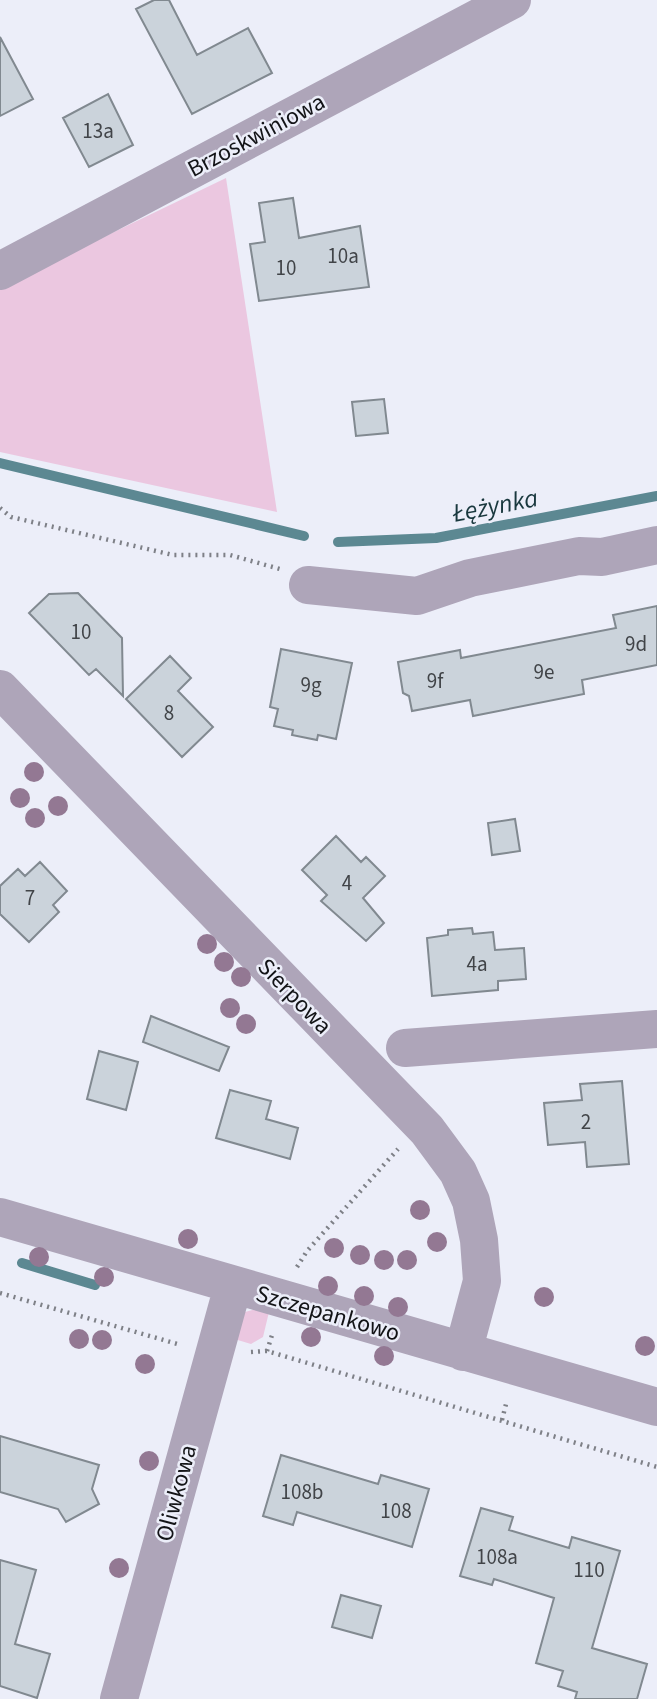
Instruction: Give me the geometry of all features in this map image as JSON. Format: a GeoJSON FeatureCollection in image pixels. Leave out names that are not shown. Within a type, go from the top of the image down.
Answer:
{"type":"FeatureCollection","features":[{"type":"Feature","properties":{"kind":"street","name":"Brzoskwiniowa"},"geometry":{"type":"LineString","coordinates":[[0,271],[512,0]]}},
{"type":"Feature","properties":{"kind":"street"},"geometry":{"type":"LineString","coordinates":[[308,585],[417,596],[470,578],[579,556],[602,557],[657,545]]}},
{"type":"Feature","properties":{"kind":"street","name":"Sierpowa"},"geometry":{"type":"LineString","coordinates":[[0,689],[427,1130],[458,1172],[471,1201],[479,1240],[482,1281],[463,1352]]}},
{"type":"Feature","properties":{"kind":"street"},"geometry":{"type":"LineString","coordinates":[[405,1048],[657,1029]]}},
{"type":"Feature","properties":{"kind":"street","name":"Szczepankowo"},"geometry":{"type":"LineString","coordinates":[[0,1217],[657,1407]]}},
{"type":"Feature","properties":{"kind":"street","name":"Oliwkowa"},"geometry":{"type":"LineString","coordinates":[[120,1699],[233,1286]]}},
{"type":"Feature","properties":{"kind":"path"},"geometry":{"type":"LineString","coordinates":[[0,508],[11,517],[125,546],[173,555],[215,554],[263,563],[308,585]]}},
{"type":"Feature","properties":{"kind":"path"},"geometry":{"type":"LineString","coordinates":[[294,1271],[307,1251],[398,1149],[395,1138]]}},
{"type":"Feature","properties":{"kind":"path"},"geometry":{"type":"LineString","coordinates":[[0,1293],[183,1346]]}},
{"type":"Feature","properties":{"kind":"path"},"geometry":{"type":"LineString","coordinates":[[241,1352],[267,1351],[657,1467]]}},
{"type":"Feature","properties":{"kind":"shaded area"},"geometry":{"type":"Polygon","coordinates":[[[226,178],[277,512],[0,452],[0,287],[226,178]]]}},
{"type":"Feature","properties":{"kind":"shaded area"},"geometry":{"type":"Polygon","coordinates":[[[256,1309],[269,1312],[263,1337],[251,1344],[231,1338],[245,1312],[256,1309]]]}},
{"type":"Feature","properties":{"kind":"building"},"geometry":{"type":"Polygon","coordinates":[[[154,0],[169,0],[197,55],[248,28],[272,73],[192,114],[136,9],[154,0]]]}},
{"type":"Feature","properties":{"kind":"building"},"geometry":{"type":"Polygon","coordinates":[[[0,37],[33,99],[0,116],[0,37]]]}},
{"type":"Feature","properties":{"kind":"building"},"geometry":{"type":"Polygon","coordinates":[[[108,94],[133,145],[89,167],[63,118],[108,94]]]}},
{"type":"Feature","properties":{"kind":"building"},"geometry":{"type":"Polygon","coordinates":[[[293,198],[299,238],[360,226],[369,287],[259,301],[250,244],[265,242],[259,203],[293,198]]]}},
{"type":"Feature","properties":{"kind":"building"},"geometry":{"type":"Polygon","coordinates":[[[384,399],[388,433],[356,436],[352,402],[384,399]]]}},
{"type":"Feature","properties":{"kind":"building"},"geometry":{"type":"Polygon","coordinates":[[[78,593],[122,638],[123,696],[96,669],[89,675],[29,613],[49,594],[78,593]]]}},
{"type":"Feature","properties":{"kind":"building"},"geometry":{"type":"Polygon","coordinates":[[[657,606],[657,665],[582,680],[584,694],[473,716],[470,700],[412,711],[409,696],[403,693],[398,662],[460,650],[461,658],[616,628],[613,615],[657,606]]]}},
{"type":"Feature","properties":{"kind":"building"},"geometry":{"type":"Polygon","coordinates":[[[281,649],[352,663],[336,739],[318,735],[317,740],[292,735],[293,730],[274,726],[278,709],[270,707],[281,649]]]}},
{"type":"Feature","properties":{"kind":"building"},"geometry":{"type":"Polygon","coordinates":[[[170,656],[191,678],[178,691],[213,727],[182,757],[126,699],[170,656]]]}},
{"type":"Feature","properties":{"kind":"building"},"geometry":{"type":"Polygon","coordinates":[[[515,819],[520,851],[492,855],[488,823],[515,819]]]}},
{"type":"Feature","properties":{"kind":"building"},"geometry":{"type":"Polygon","coordinates":[[[336,836],[361,862],[366,857],[385,876],[363,898],[384,923],[366,941],[321,901],[327,895],[302,870],[336,836]]]}},
{"type":"Feature","properties":{"kind":"building"},"geometry":{"type":"Polygon","coordinates":[[[40,862],[67,891],[53,905],[59,912],[29,942],[0,914],[0,886],[18,869],[25,876],[40,862]]]}},
{"type":"Feature","properties":{"kind":"building"},"geometry":{"type":"Polygon","coordinates":[[[472,928],[473,934],[493,932],[495,950],[524,948],[526,979],[498,981],[498,990],[432,996],[427,938],[448,935],[448,930],[472,928]]]}},
{"type":"Feature","properties":{"kind":"building"},"geometry":{"type":"Polygon","coordinates":[[[151,1016],[229,1047],[219,1071],[143,1042],[151,1016]]]}},
{"type":"Feature","properties":{"kind":"building"},"geometry":{"type":"Polygon","coordinates":[[[99,1051],[138,1062],[126,1110],[87,1099],[99,1051]]]}},
{"type":"Feature","properties":{"kind":"building"},"geometry":{"type":"Polygon","coordinates":[[[622,1081],[629,1164],[587,1167],[585,1142],[548,1145],[544,1103],[582,1100],[580,1084],[622,1081]]]}},
{"type":"Feature","properties":{"kind":"building"},"geometry":{"type":"Polygon","coordinates":[[[230,1090],[271,1101],[266,1119],[298,1128],[290,1159],[216,1138],[230,1090]]]}},
{"type":"Feature","properties":{"kind":"building"},"geometry":{"type":"Polygon","coordinates":[[[0,1436],[99,1465],[92,1489],[99,1504],[66,1522],[58,1509],[0,1492],[0,1436]]]}},
{"type":"Feature","properties":{"kind":"building"},"geometry":{"type":"Polygon","coordinates":[[[281,1455],[378,1484],[381,1475],[429,1489],[412,1547],[297,1512],[293,1525],[263,1516],[281,1455]]]}},
{"type":"Feature","properties":{"kind":"building"},"geometry":{"type":"Polygon","coordinates":[[[481,1508],[513,1517],[509,1530],[569,1548],[572,1537],[620,1551],[592,1648],[647,1664],[637,1699],[575,1699],[577,1692],[558,1686],[563,1671],[536,1663],[554,1598],[494,1579],[492,1585],[460,1576],[481,1508]]]}},
{"type":"Feature","properties":{"kind":"building"},"geometry":{"type":"Polygon","coordinates":[[[0,1560],[36,1570],[15,1644],[50,1654],[37,1698],[0,1686],[0,1560]]]}},
{"type":"Feature","properties":{"kind":"building"},"geometry":{"type":"Polygon","coordinates":[[[341,1595],[381,1606],[372,1638],[332,1627],[341,1595]]]}},
{"type":"Feature","properties":{"kind":"waterway","name":"Łężynka"},"geometry":{"type":"LineString","coordinates":[[0,463],[304,536]]}},
{"type":"Feature","properties":{"kind":"waterway","name":"Łężynka"},"geometry":{"type":"LineString","coordinates":[[338,542],[436,538],[657,496]]}},
{"type":"Feature","properties":{"kind":"waterway"},"geometry":{"type":"LineString","coordinates":[[22,1263],[95,1285]]}}]}
